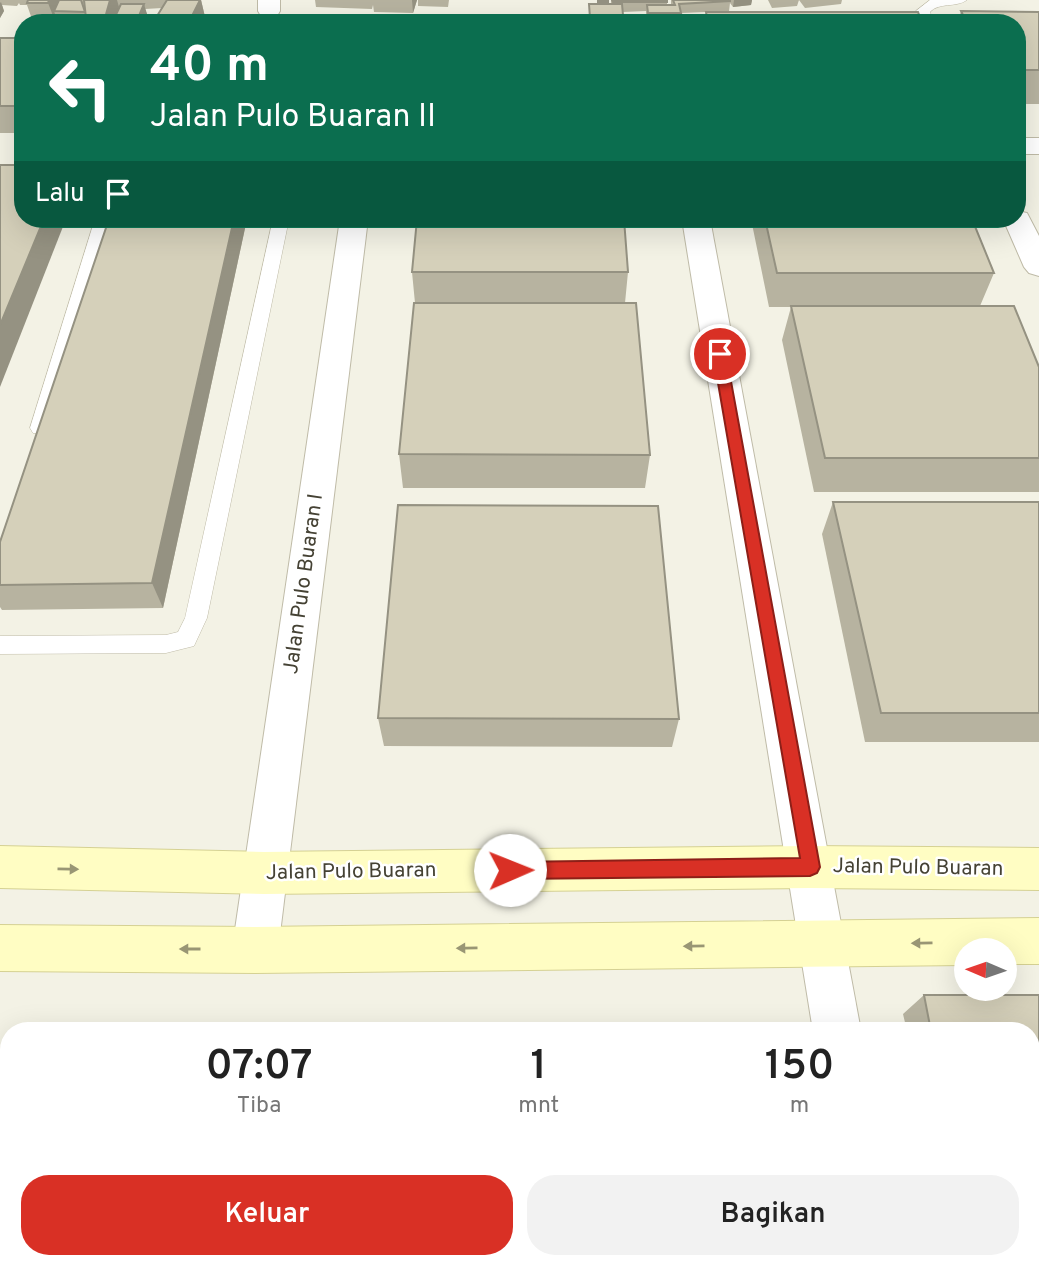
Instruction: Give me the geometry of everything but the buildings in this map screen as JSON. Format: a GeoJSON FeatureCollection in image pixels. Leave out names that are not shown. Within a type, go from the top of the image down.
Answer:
{"type":"FeatureCollection","features":[{"type":"Feature","properties":{"kind":"street","name":"Jalan Pulo Buaran I"},"geometry":{"type":"LineString","coordinates":[[255,950],[353,228]]}},
{"type":"Feature","properties":{"kind":"street"},"geometry":{"type":"LineString","coordinates":[[698,228],[836,1022]]}},
{"type":"Feature","properties":{"kind":"street"},"geometry":{"type":"LineString","coordinates":[[1021,228],[1039,267]]}},
{"type":"Feature","properties":{"kind":"street","name":"Jalan Pulo Buaran"},"geometry":{"type":"LineString","coordinates":[[0,867],[264,873],[810,867],[1039,869]]}},
{"type":"Feature","properties":{"kind":"street"},"geometry":{"type":"LineString","coordinates":[[0,948],[255,950],[1039,941]]}},
{"type":"Feature","properties":{"kind":"lane"},"geometry":{"type":"LineString","coordinates":[[924,14],[923,10],[930,4],[960,0]]}},
{"type":"Feature","properties":{"kind":"lane"},"geometry":{"type":"LineString","coordinates":[[36,441],[100,228]]}},
{"type":"Feature","properties":{"kind":"lane"},"geometry":{"type":"LineString","coordinates":[[0,645],[166,645],[186,639],[196,618],[279,228]]}},
{"type":"Feature","properties":{"kind":"route"},"geometry":{"type":"LineString","coordinates":[[510,870],[810,867],[720,354]]}}]}
